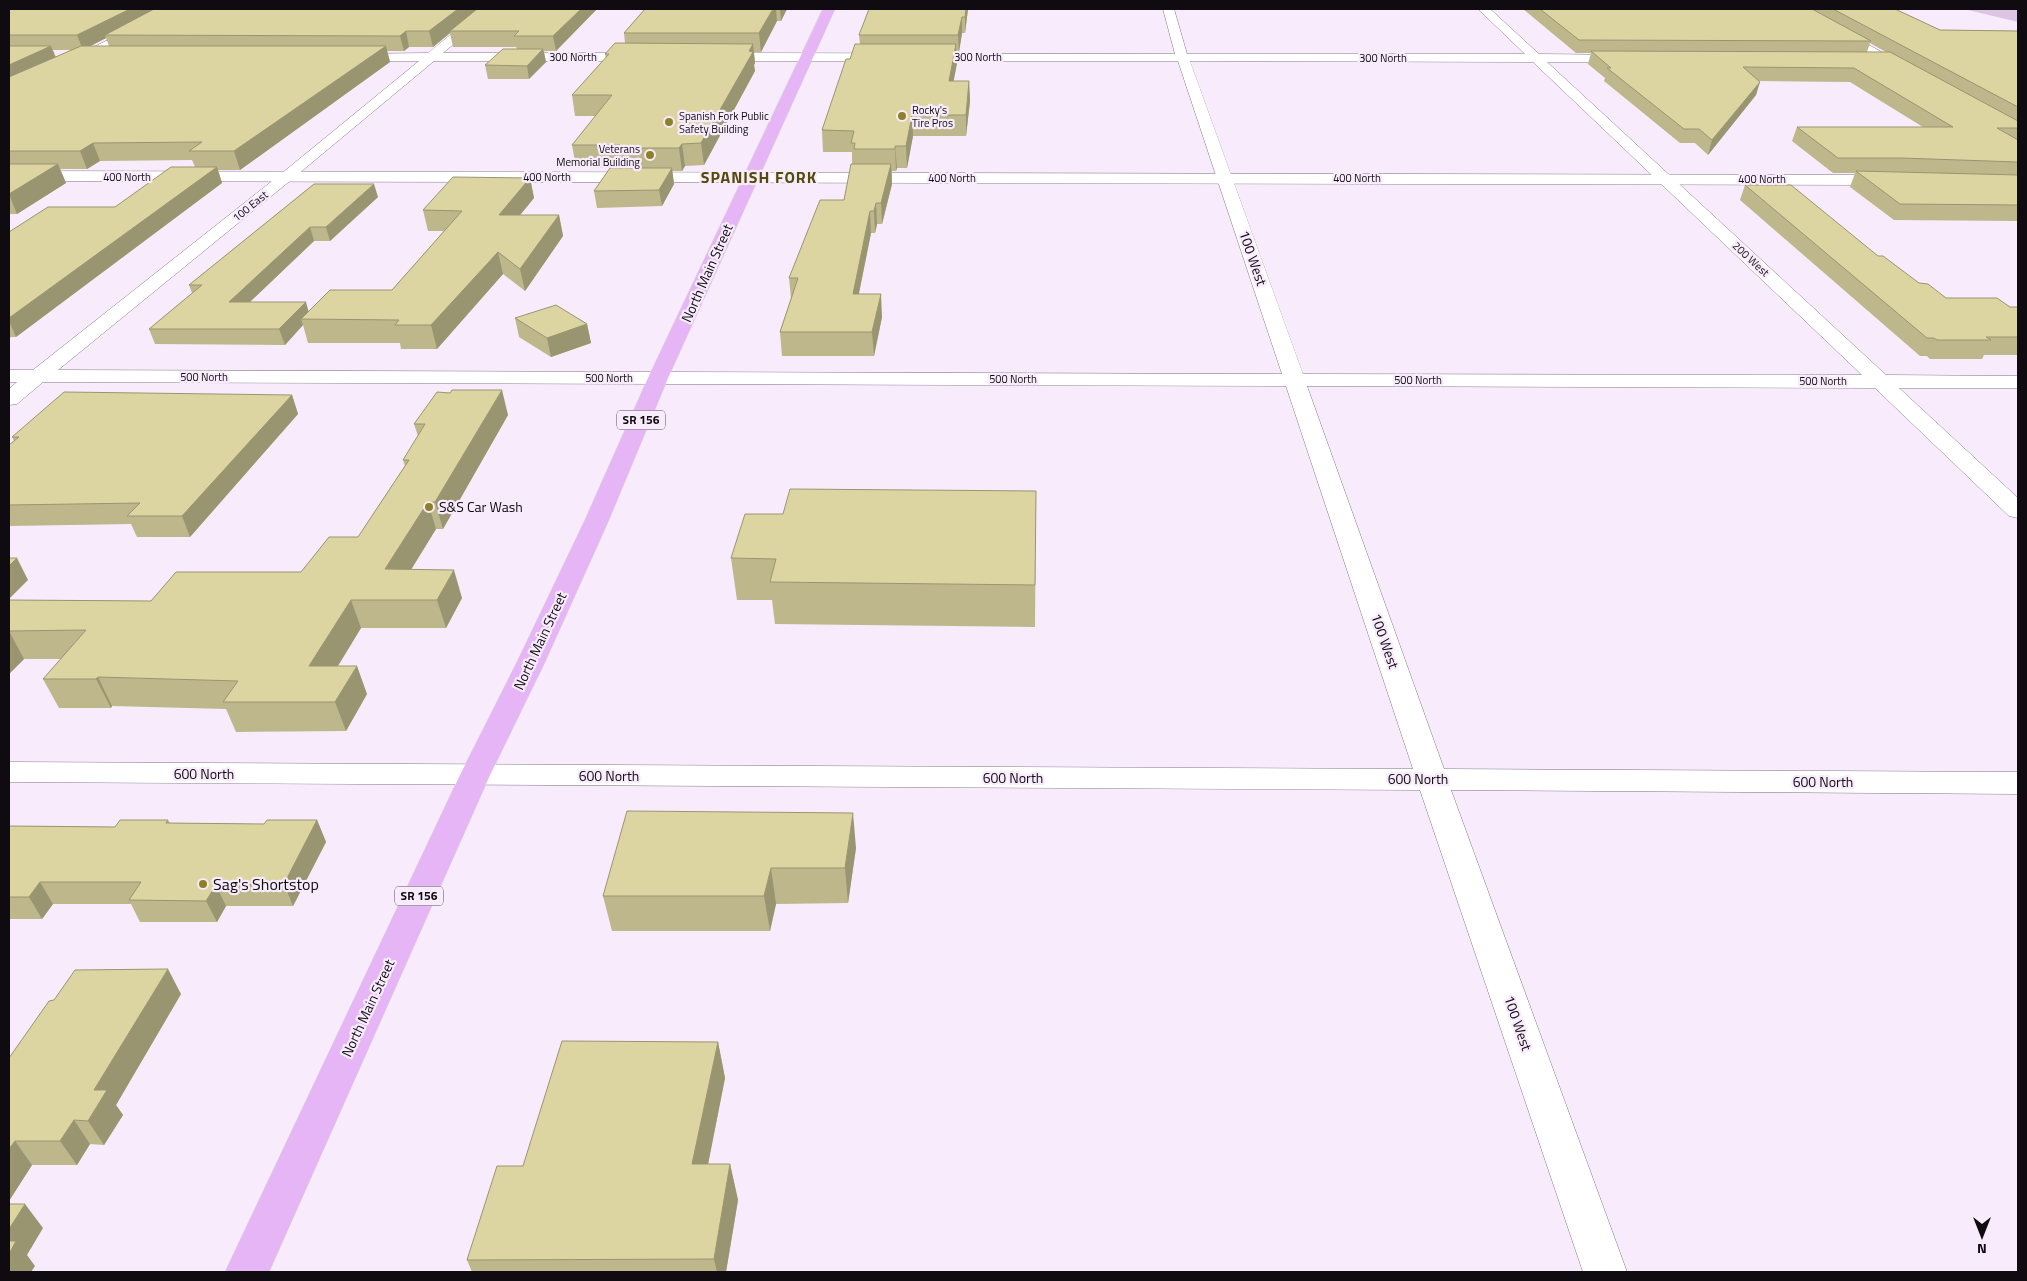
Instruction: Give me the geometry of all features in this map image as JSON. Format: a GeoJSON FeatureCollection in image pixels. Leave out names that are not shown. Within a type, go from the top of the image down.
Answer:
{"type":"FeatureCollection","features":[{"type":"Feature","properties":{"kind":"main road","name":"North Main Street"},"geometry":{"type":"LineString","coordinates":[[247,1272],[474,775],[532,662],[596,522],[658,378],[830,9]]}},
{"type":"Feature","properties":{"kind":"street"},"geometry":{"type":"LineString","coordinates":[[9,91],[84,56],[176,9]]}},
{"type":"Feature","properties":{"kind":"street","name":"100 East"},"geometry":{"type":"LineString","coordinates":[[9,399],[286,177],[488,9]]}},
{"type":"Feature","properties":{"kind":"street","name":"100 West"},"geometry":{"type":"LineString","coordinates":[[1168,9],[1183,58],[1294,380],[1302,398],[1432,780],[1605,1272]]}},
{"type":"Feature","properties":{"kind":"street","name":"200 West"},"geometry":{"type":"LineString","coordinates":[[1484,9],[2018,510]]}},
{"type":"Feature","properties":{"kind":"street"},"geometry":{"type":"LineString","coordinates":[[1796,9],[1920,77]]}},
{"type":"Feature","properties":{"kind":"street"},"geometry":{"type":"LineString","coordinates":[[52,56],[114,56]]}},
{"type":"Feature","properties":{"kind":"street","name":"300 North"},"geometry":{"type":"LineString","coordinates":[[333,57],[654,57]]}},
{"type":"Feature","properties":{"kind":"street","name":"300 North"},"geometry":{"type":"LineString","coordinates":[[701,57],[1636,58]]}},
{"type":"Feature","properties":{"kind":"street"},"geometry":{"type":"LineString","coordinates":[[1863,59],[1887,58]]}},
{"type":"Feature","properties":{"kind":"street","name":"400 North"},"geometry":{"type":"LineString","coordinates":[[9,176],[1901,180]]}},
{"type":"Feature","properties":{"kind":"street","name":"500 North"},"geometry":{"type":"LineString","coordinates":[[9,376],[2018,382]]}},
{"type":"Feature","properties":{"kind":"street","name":"600 North"},"geometry":{"type":"LineString","coordinates":[[9,772],[2018,783]]}},
{"type":"Feature","properties":{"kind":"shaded area"},"geometry":{"type":"Polygon","coordinates":[[[1964,9],[2018,9],[2018,22],[1964,9]]]}},
{"type":"Feature","properties":{"kind":"building"},"geometry":{"type":"Polygon","coordinates":[[[9,9],[130,9],[77,35],[9,35],[9,9]]]}},
{"type":"Feature","properties":{"kind":"building"},"geometry":{"type":"Polygon","coordinates":[[[154,9],[458,9],[429,31],[406,31],[400,36],[105,35],[154,9]]]}},
{"type":"Feature","properties":{"kind":"building"},"geometry":{"type":"Polygon","coordinates":[[[477,9],[581,9],[553,36],[514,36],[519,31],[450,31],[477,9]]]}},
{"type":"Feature","properties":{"kind":"building"},"geometry":{"type":"Polygon","coordinates":[[[645,9],[773,9],[759,33],[624,33],[645,9]]]}},
{"type":"Feature","properties":{"kind":"building"},"geometry":{"type":"Polygon","coordinates":[[[869,9],[966,9],[958,35],[859,35],[869,9]]]}},
{"type":"Feature","properties":{"kind":"building"},"geometry":{"type":"Polygon","coordinates":[[[1540,9],[1812,9],[1871,41],[1579,40],[1540,9]]]}},
{"type":"Feature","properties":{"kind":"building"},"geometry":{"type":"Polygon","coordinates":[[[1833,9],[1895,9],[1940,30],[2018,31],[2018,107],[1833,9]]]}},
{"type":"Feature","properties":{"kind":"building"},"geometry":{"type":"Polygon","coordinates":[[[615,43],[753,44],[749,51],[753,52],[701,143],[682,144],[679,148],[618,148],[620,145],[572,145],[612,95],[572,95],[609,54],[605,54],[615,43]]]}},
{"type":"Feature","properties":{"kind":"building"},"geometry":{"type":"Polygon","coordinates":[[[855,44],[956,44],[949,81],[969,81],[966,115],[912,115],[906,146],[895,146],[895,149],[854,149],[855,143],[851,143],[854,131],[822,130],[846,59],[850,59],[855,44]]]}},
{"type":"Feature","properties":{"kind":"building"},"geometry":{"type":"Polygon","coordinates":[[[9,46],[51,46],[9,65],[9,46]]]}},
{"type":"Feature","properties":{"kind":"building"},"geometry":{"type":"Polygon","coordinates":[[[81,46],[386,46],[234,151],[189,151],[202,142],[93,143],[80,151],[9,151],[9,77],[81,46]]]}},
{"type":"Feature","properties":{"kind":"building"},"geometry":{"type":"Polygon","coordinates":[[[503,49],[543,49],[527,66],[485,65],[503,49]]]}},
{"type":"Feature","properties":{"kind":"building"},"geometry":{"type":"Polygon","coordinates":[[[1591,51],[1890,52],[2018,121],[2018,128],[1997,128],[2018,140],[2018,162],[1838,158],[1797,127],[1953,127],[1854,68],[1743,67],[1760,82],[1712,140],[1699,129],[1684,129],[1607,68],[1611,68],[1591,51]]]}},
{"type":"Feature","properties":{"kind":"building"},"geometry":{"type":"Polygon","coordinates":[[[9,164],[58,164],[9,194],[9,164]]]}},
{"type":"Feature","properties":{"kind":"building"},"geometry":{"type":"Polygon","coordinates":[[[851,164],[891,164],[881,203],[876,203],[874,211],[870,211],[853,294],[881,294],[872,332],[780,332],[798,278],[789,278],[820,200],[844,200],[851,164]]]}},
{"type":"Feature","properties":{"kind":"building"},"geometry":{"type":"Polygon","coordinates":[[[171,167],[217,167],[9,318],[9,232],[48,207],[115,207],[171,167]]]}},
{"type":"Feature","properties":{"kind":"building"},"geometry":{"type":"Polygon","coordinates":[[[610,168],[672,168],[659,190],[594,191],[610,168]]]}},
{"type":"Feature","properties":{"kind":"building"},"geometry":{"type":"Polygon","coordinates":[[[1856,171],[2018,175],[2018,205],[1900,204],[1856,171]]]}},
{"type":"Feature","properties":{"kind":"building"},"geometry":{"type":"Polygon","coordinates":[[[453,177],[530,178],[499,215],[559,215],[520,269],[498,252],[431,325],[395,325],[399,320],[301,319],[330,290],[392,290],[462,211],[423,210],[453,177]]]}},
{"type":"Feature","properties":{"kind":"building"},"geometry":{"type":"Polygon","coordinates":[[[314,184],[374,184],[326,227],[310,227],[229,302],[306,302],[279,329],[149,329],[202,285],[189,285],[314,184]]]}},
{"type":"Feature","properties":{"kind":"building"},"geometry":{"type":"Polygon","coordinates":[[[1745,185],[1791,185],[1878,256],[1883,256],[1919,283],[1928,284],[1946,298],[1997,298],[2010,307],[2018,307],[2018,337],[1986,337],[1991,340],[1937,340],[1927,338],[1745,185]]]}},
{"type":"Feature","properties":{"kind":"building"},"geometry":{"type":"Polygon","coordinates":[[[556,305],[587,324],[547,338],[515,318],[556,305]]]}},
{"type":"Feature","properties":{"kind":"building"},"geometry":{"type":"Polygon","coordinates":[[[452,390],[502,390],[435,502],[428,502],[385,569],[454,570],[437,600],[351,600],[309,666],[357,666],[335,702],[223,702],[238,681],[98,677],[96,679],[43,679],[86,630],[9,631],[9,600],[151,601],[176,572],[301,572],[329,537],[358,537],[409,460],[403,460],[425,424],[414,424],[437,392],[450,393],[452,390]]]}},
{"type":"Feature","properties":{"kind":"building"},"geometry":{"type":"Polygon","coordinates":[[[64,392],[292,395],[182,516],[127,516],[140,503],[9,505],[9,445],[19,437],[12,437],[64,392]]]}},
{"type":"Feature","properties":{"kind":"building"},"geometry":{"type":"Polygon","coordinates":[[[790,489],[1036,491],[1035,585],[770,582],[776,559],[731,558],[745,514],[783,514],[790,489]]]}},
{"type":"Feature","properties":{"kind":"building"},"geometry":{"type":"Polygon","coordinates":[[[9,558],[17,558],[9,566],[9,558]]]}},
{"type":"Feature","properties":{"kind":"building"},"geometry":{"type":"Polygon","coordinates":[[[627,811],[853,813],[845,868],[771,868],[764,896],[603,896],[627,811]]]}},
{"type":"Feature","properties":{"kind":"building"},"geometry":{"type":"Polygon","coordinates":[[[120,820],[168,820],[166,823],[264,824],[267,820],[317,820],[284,884],[216,885],[206,901],[129,900],[141,882],[40,882],[29,897],[9,897],[9,826],[115,827],[120,820]]]}},
{"type":"Feature","properties":{"kind":"building"},"geometry":{"type":"Polygon","coordinates":[[[168,969],[94,1090],[107,1090],[88,1121],[74,1120],[60,1141],[15,1141],[9,1149],[9,1058],[49,1001],[54,1000],[75,970],[168,969]]]}},
{"type":"Feature","properties":{"kind":"building"},"geometry":{"type":"Polygon","coordinates":[[[562,1041],[718,1042],[692,1164],[730,1164],[714,1259],[467,1260],[497,1166],[523,1166],[562,1041]]]}},
{"type":"Feature","properties":{"kind":"building"},"geometry":{"type":"Polygon","coordinates":[[[9,1204],[25,1204],[9,1229],[9,1204]]]}},
{"type":"Feature","properties":{"kind":"building"},"geometry":{"type":"Polygon","coordinates":[[[9,1241],[16,1241],[9,1254],[9,1241]]]}},
{"type":"Feature","properties":{"kind":"place","name":"Rocky's Tire Pros"},"geometry":{"type":"Point","coordinates":[902,116]}},
{"type":"Feature","properties":{"kind":"place","name":"Spanish Fork Public Safety Building"},"geometry":{"type":"Point","coordinates":[669,122]}},
{"type":"Feature","properties":{"kind":"place","name":"Veterans Memorial Building"},"geometry":{"type":"Point","coordinates":[650,155]}},
{"type":"Feature","properties":{"kind":"place","name":"S&S Car Wash"},"geometry":{"type":"Point","coordinates":[429,507]}},
{"type":"Feature","properties":{"kind":"place","name":"Sag's Shortstop"},"geometry":{"type":"Point","coordinates":[203,884]}},
{"type":"Feature","properties":{"kind":"district","name":"SPANISH FORK"},"geometry":{"type":"Point","coordinates":[759,177]}}]}
